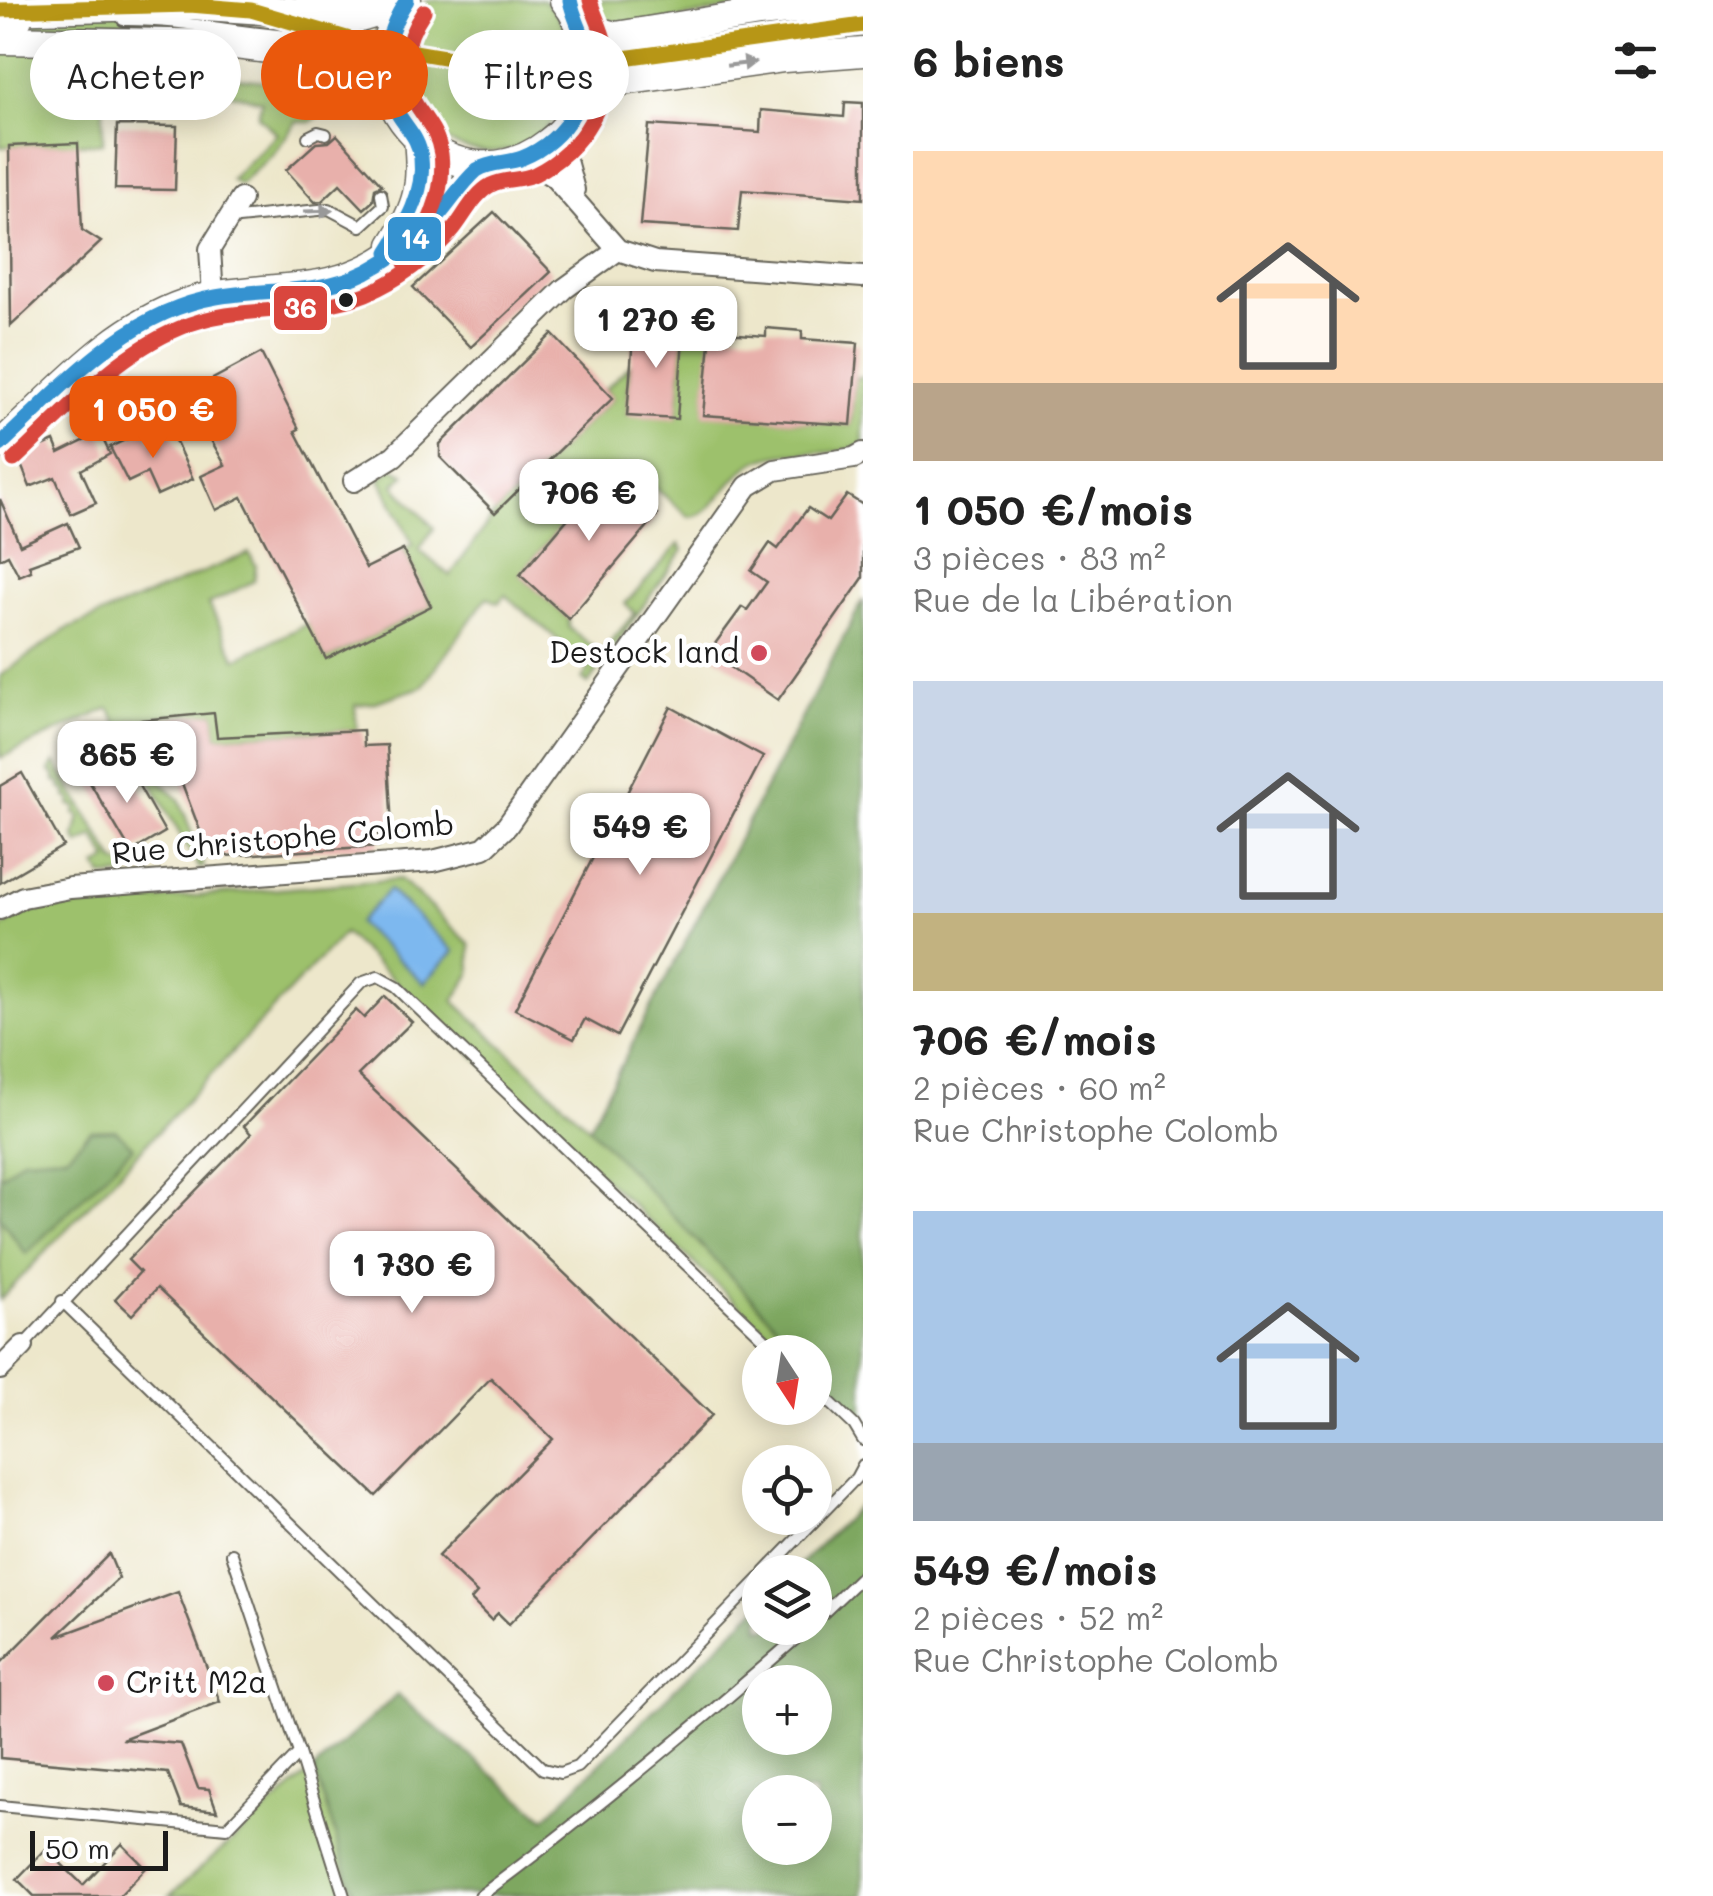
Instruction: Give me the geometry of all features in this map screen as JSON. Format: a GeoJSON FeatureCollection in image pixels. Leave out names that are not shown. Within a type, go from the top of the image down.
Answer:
{"type":"FeatureCollection","features":[{"type":"Feature","properties":{"kind":"main road"},"geometry":{"type":"LineString","coordinates":[[0,10],[190,5],[363,16],[405,2]]}},
{"type":"Feature","properties":{"kind":"main road"},"geometry":{"type":"LineString","coordinates":[[390,30],[405,2]]}},
{"type":"Feature","properties":{"kind":"main road"},"geometry":{"type":"LineString","coordinates":[[571,9],[616,36],[759,13],[863,2]]}},
{"type":"Feature","properties":{"kind":"main road"},"geometry":{"type":"LineString","coordinates":[[0,40],[261,48]]}},
{"type":"Feature","properties":{"kind":"main road"},"geometry":{"type":"LineString","coordinates":[[629,80],[784,58],[863,52]]}},
{"type":"Feature","properties":{"kind":"main road"},"geometry":{"type":"LineString","coordinates":[[402,120],[418,140],[460,162],[484,166],[516,161],[539,150],[558,135],[568,120]]}},
{"type":"Feature","properties":{"kind":"main road"},"geometry":{"type":"LineString","coordinates":[[384,258],[414,210],[421,178],[418,140]]}},
{"type":"Feature","properties":{"kind":"main road"},"geometry":{"type":"LineString","coordinates":[[0,445],[106,348],[150,320],[213,296],[346,279],[384,258],[432,222],[484,166]]}},
{"type":"Feature","properties":{"kind":"street"},"geometry":{"type":"LineString","coordinates":[[558,135],[578,201]]}},
{"type":"Feature","properties":{"kind":"street"},"geometry":{"type":"LineString","coordinates":[[516,161],[536,166],[554,177],[618,250],[662,262],[863,277]]}},
{"type":"Feature","properties":{"kind":"street"},"geometry":{"type":"LineString","coordinates":[[213,296],[210,249],[241,199]]}},
{"type":"Feature","properties":{"kind":"street"},"geometry":{"type":"LineString","coordinates":[[354,481],[394,456],[564,289],[618,250]]}},
{"type":"Feature","properties":{"kind":"street","name":"Rue Christophe Colomb"},"geometry":{"type":"LineString","coordinates":[[0,909],[23,896],[70,888],[433,861],[484,848],[508,826],[748,486],[775,470],[854,458],[863,453]]}},
{"type":"Feature","properties":{"kind":"street"},"geometry":{"type":"LineString","coordinates":[[0,1368],[22,1346]]}},
{"type":"Feature","properties":{"kind":"lane"},"geometry":{"type":"LineString","coordinates":[[250,10],[311,30]]}},
{"type":"Feature","properties":{"kind":"lane"},"geometry":{"type":"LineString","coordinates":[[110,20],[220,26],[261,33]]}},
{"type":"Feature","properties":{"kind":"lane"},"geometry":{"type":"LineString","coordinates":[[0,24],[32,23]]}},
{"type":"Feature","properties":{"kind":"lane"},"geometry":{"type":"LineString","coordinates":[[629,58],[863,25]]}},
{"type":"Feature","properties":{"kind":"lane"},"geometry":{"type":"LineString","coordinates":[[308,137],[318,132],[326,134]]}},
{"type":"Feature","properties":{"kind":"lane"},"geometry":{"type":"LineString","coordinates":[[226,220],[329,209],[361,226],[383,206],[381,194]]}},
{"type":"Feature","properties":{"kind":"lane"},"geometry":{"type":"LineString","coordinates":[[22,1346],[361,984],[378,977],[396,987],[760,1335]]}},
{"type":"Feature","properties":{"kind":"lane"},"geometry":{"type":"LineString","coordinates":[[62,1301],[543,1769],[560,1773],[577,1767],[742,1596]]}},
{"type":"Feature","properties":{"kind":"lane"},"geometry":{"type":"LineString","coordinates":[[832,1404],[863,1440]]}},
{"type":"Feature","properties":{"kind":"lane"},"geometry":{"type":"LineString","coordinates":[[781,1555],[856,1478],[863,1464]]}},
{"type":"Feature","properties":{"kind":"lane"},"geometry":{"type":"LineString","coordinates":[[232,1554],[344,1896]]}},
{"type":"Feature","properties":{"kind":"lane"},"geometry":{"type":"LineString","coordinates":[[832,1605],[863,1576]]}},
{"type":"Feature","properties":{"kind":"lane"},"geometry":{"type":"LineString","coordinates":[[480,1896],[662,1754],[788,1645]]}},
{"type":"Feature","properties":{"kind":"lane"},"geometry":{"type":"LineString","coordinates":[[0,1806],[227,1828],[299,1753]]}},
{"type":"Feature","properties":{"kind":"green space"},"geometry":{"type":"Polygon","coordinates":[[[0,0],[209,0],[220,30],[30,30],[30,120],[103,120],[103,143],[0,147],[0,0]]]}},
{"type":"Feature","properties":{"kind":"green space"},"geometry":{"type":"Polygon","coordinates":[[[428,0],[544,0],[566,30],[448,30],[448,120],[552,120],[548,127],[515,148],[478,151],[442,138],[422,120],[428,120],[428,30],[408,30],[428,0]]]}},
{"type":"Feature","properties":{"kind":"green space"},"geometry":{"type":"Polygon","coordinates":[[[586,0],[779,0],[654,23],[592,22],[586,0]]]}},
{"type":"Feature","properties":{"kind":"green space"},"geometry":{"type":"Polygon","coordinates":[[[241,78],[261,80],[261,101],[241,96],[241,78]]]}},
{"type":"Feature","properties":{"kind":"green space"},"geometry":{"type":"Polygon","coordinates":[[[262,120],[313,120],[296,122],[274,153],[239,185],[231,179],[277,134],[262,120]]]}},
{"type":"Feature","properties":{"kind":"green space"},"geometry":{"type":"Polygon","coordinates":[[[684,325],[712,330],[704,414],[851,425],[855,377],[863,378],[863,444],[836,452],[781,455],[754,463],[706,510],[689,517],[633,468],[621,480],[609,470],[520,575],[569,619],[569,628],[601,653],[635,613],[625,604],[679,544],[683,550],[588,684],[582,679],[590,667],[505,595],[498,603],[487,597],[422,687],[355,705],[357,730],[217,737],[214,713],[131,721],[159,779],[180,801],[204,867],[199,868],[109,708],[0,758],[0,676],[65,630],[249,553],[256,566],[254,581],[209,604],[236,659],[309,623],[326,659],[431,606],[403,550],[413,545],[380,479],[392,468],[405,475],[394,485],[434,528],[419,550],[450,576],[495,513],[613,398],[605,389],[630,365],[627,415],[677,418],[684,325]]]}},
{"type":"Feature","properties":{"kind":"green space"},"geometry":{"type":"Polygon","coordinates":[[[863,600],[863,1418],[832,1385],[832,1335],[786,1335],[589,1127],[863,600]]]}},
{"type":"Feature","properties":{"kind":"green space"},"geometry":{"type":"Polygon","coordinates":[[[55,762],[115,861],[126,867],[127,875],[103,877],[97,866],[108,860],[94,836],[79,844],[75,837],[80,816],[75,814],[76,807],[70,805],[71,799],[50,771],[55,762]]]}},
{"type":"Feature","properties":{"kind":"green space"},"geometry":{"type":"Polygon","coordinates":[[[400,879],[470,944],[471,973],[454,1001],[589,1127],[786,1335],[770,1335],[344,933],[0,1300],[0,928],[27,912],[400,879]]]}},
{"type":"Feature","properties":{"kind":"green space"},"geometry":{"type":"Polygon","coordinates":[[[115,1130],[133,1147],[26,1254],[0,1217],[0,1177],[23,1158],[67,1155],[91,1131],[115,1130]]]}},
{"type":"Feature","properties":{"kind":"green space"},"geometry":{"type":"Polygon","coordinates":[[[863,1502],[863,1896],[354,1894],[314,1769],[397,1695],[545,1818],[742,1622],[742,1645],[832,1645],[832,1555],[809,1555],[863,1502]]]}},
{"type":"Feature","properties":{"kind":"green space"},"geometry":{"type":"Polygon","coordinates":[[[314,1769],[357,1896],[169,1896],[314,1769]]]}},
{"type":"Feature","properties":{"kind":"water"},"geometry":{"type":"Polygon","coordinates":[[[389,890],[454,951],[424,983],[358,923],[389,890]]]}},
{"type":"Feature","properties":{"kind":"building"},"geometry":{"type":"Polygon","coordinates":[[[845,102],[863,103],[863,199],[742,190],[738,231],[640,225],[649,125],[760,132],[761,110],[844,117],[845,102]]]}},
{"type":"Feature","properties":{"kind":"building"},"geometry":{"type":"Polygon","coordinates":[[[117,125],[177,126],[175,190],[115,189],[117,125]]]}},
{"type":"Feature","properties":{"kind":"building"},"geometry":{"type":"Polygon","coordinates":[[[337,135],[382,185],[375,188],[373,201],[364,209],[340,184],[322,201],[315,202],[286,170],[316,143],[329,142],[337,135]]]}},
{"type":"Feature","properties":{"kind":"building"},"geometry":{"type":"Polygon","coordinates":[[[78,143],[82,230],[101,242],[11,326],[9,146],[78,143]]]}},
{"type":"Feature","properties":{"kind":"building"},"geometry":{"type":"Polygon","coordinates":[[[494,212],[551,272],[471,347],[413,287],[494,212]]]}},
{"type":"Feature","properties":{"kind":"building"},"geometry":{"type":"Polygon","coordinates":[[[634,323],[684,325],[677,419],[627,416],[634,323]]]}},
{"type":"Feature","properties":{"kind":"building"},"geometry":{"type":"Polygon","coordinates":[[[766,328],[802,331],[802,339],[858,343],[851,425],[703,415],[711,332],[766,336],[766,328]]]}},
{"type":"Feature","properties":{"kind":"building"},"geometry":{"type":"Polygon","coordinates":[[[552,334],[613,398],[495,513],[440,457],[440,444],[552,334]]]}},
{"type":"Feature","properties":{"kind":"building"},"geometry":{"type":"Polygon","coordinates":[[[261,353],[299,429],[295,431],[366,568],[403,550],[431,606],[326,659],[242,497],[216,510],[201,476],[225,465],[185,394],[261,353]]]}},
{"type":"Feature","properties":{"kind":"building"},"geometry":{"type":"Polygon","coordinates":[[[146,430],[151,441],[171,432],[193,479],[157,495],[147,473],[128,482],[110,447],[146,430]]]}},
{"type":"Feature","properties":{"kind":"building"},"geometry":{"type":"Polygon","coordinates":[[[100,433],[110,454],[81,470],[96,503],[71,514],[55,477],[30,487],[18,457],[54,441],[59,453],[100,433]]]}},
{"type":"Feature","properties":{"kind":"building"},"geometry":{"type":"Polygon","coordinates":[[[609,470],[658,514],[569,619],[520,575],[609,470]]]}},
{"type":"Feature","properties":{"kind":"building"},"geometry":{"type":"Polygon","coordinates":[[[847,495],[863,505],[863,578],[778,700],[709,652],[742,607],[747,610],[767,582],[751,571],[770,543],[778,549],[808,508],[828,521],[847,495]]]}},
{"type":"Feature","properties":{"kind":"building"},"geometry":{"type":"Polygon","coordinates":[[[0,499],[20,545],[68,523],[79,547],[29,565],[31,571],[19,576],[8,555],[0,559],[0,499]]]}},
{"type":"Feature","properties":{"kind":"building"},"geometry":{"type":"Polygon","coordinates":[[[671,707],[763,757],[617,1036],[585,1019],[574,1039],[515,1009],[602,840],[592,835],[603,816],[612,822],[671,707]]]}},
{"type":"Feature","properties":{"kind":"building"},"geometry":{"type":"Polygon","coordinates":[[[214,713],[217,737],[363,730],[364,746],[387,745],[392,827],[378,827],[379,846],[210,857],[164,736],[144,747],[130,721],[214,713]]]}},
{"type":"Feature","properties":{"kind":"building"},"geometry":{"type":"Polygon","coordinates":[[[125,761],[165,832],[131,852],[89,781],[125,761]]]}},
{"type":"Feature","properties":{"kind":"building"},"geometry":{"type":"Polygon","coordinates":[[[22,773],[63,846],[0,883],[0,786],[22,773]]]}},
{"type":"Feature","properties":{"kind":"building"},"geometry":{"type":"Polygon","coordinates":[[[385,996],[412,1022],[358,1075],[712,1415],[509,1624],[498,1613],[491,1620],[471,1600],[477,1593],[438,1556],[553,1439],[491,1378],[376,1496],[157,1288],[132,1315],[115,1299],[140,1272],[128,1260],[251,1134],[244,1126],[356,1010],[364,1018],[385,996]]]}},
{"type":"Feature","properties":{"kind":"building","name":"Critt M2a"},"geometry":{"type":"Polygon","coordinates":[[[109,1554],[119,1578],[56,1637],[178,1592],[220,1702],[122,1739],[181,1744],[198,1788],[209,1789],[217,1811],[181,1807],[168,1773],[0,1758],[0,1664],[109,1554]]]}},
{"type":"Feature","properties":{"kind":"building"},"geometry":{"type":"Polygon","coordinates":[[[122,1844],[146,1868],[119,1896],[34,1896],[17,1879],[46,1849],[83,1885],[122,1844]]]}},
{"type":"Feature","properties":{"kind":"transit line","name":"14"},"geometry":{"type":"LineString","coordinates":[[388,252],[413,208],[421,171],[418,146],[392,103],[385,73],[388,42],[407,0]]}},
{"type":"Feature","properties":{"kind":"transit line","name":"14"},"geometry":{"type":"LineString","coordinates":[[0,445],[98,354],[154,318],[216,297],[312,288],[366,272],[426,229],[477,170],[522,158],[552,140],[574,112],[586,79],[585,44],[570,0]]}},
{"type":"Feature","properties":{"kind":"transit line","name":"36"},"geometry":{"type":"LineString","coordinates":[[14,460],[92,386],[156,339],[202,320],[320,306],[378,289],[434,250],[485,189],[530,176],[552,164],[581,137],[592,120],[605,83],[605,43],[590,0]]}},
{"type":"Feature","properties":{"kind":"transit line"},"geometry":{"type":"LineString","coordinates":[[0,10],[190,5],[251,10],[367,44],[456,59],[534,66],[587,63],[863,25]]}},
{"type":"Feature","properties":{"kind":"transit line","name":"36"},"geometry":{"type":"LineString","coordinates":[[405,263],[433,211],[442,169],[438,140],[410,94],[405,70],[408,45],[424,11]]}},
{"type":"Feature","properties":{"kind":"place","name":"Destock land"},"geometry":{"type":"Point","coordinates":[759,653]}},
{"type":"Feature","properties":{"kind":"place","name":"Critt M2a"},"geometry":{"type":"Point","coordinates":[106,1683]}}]}
